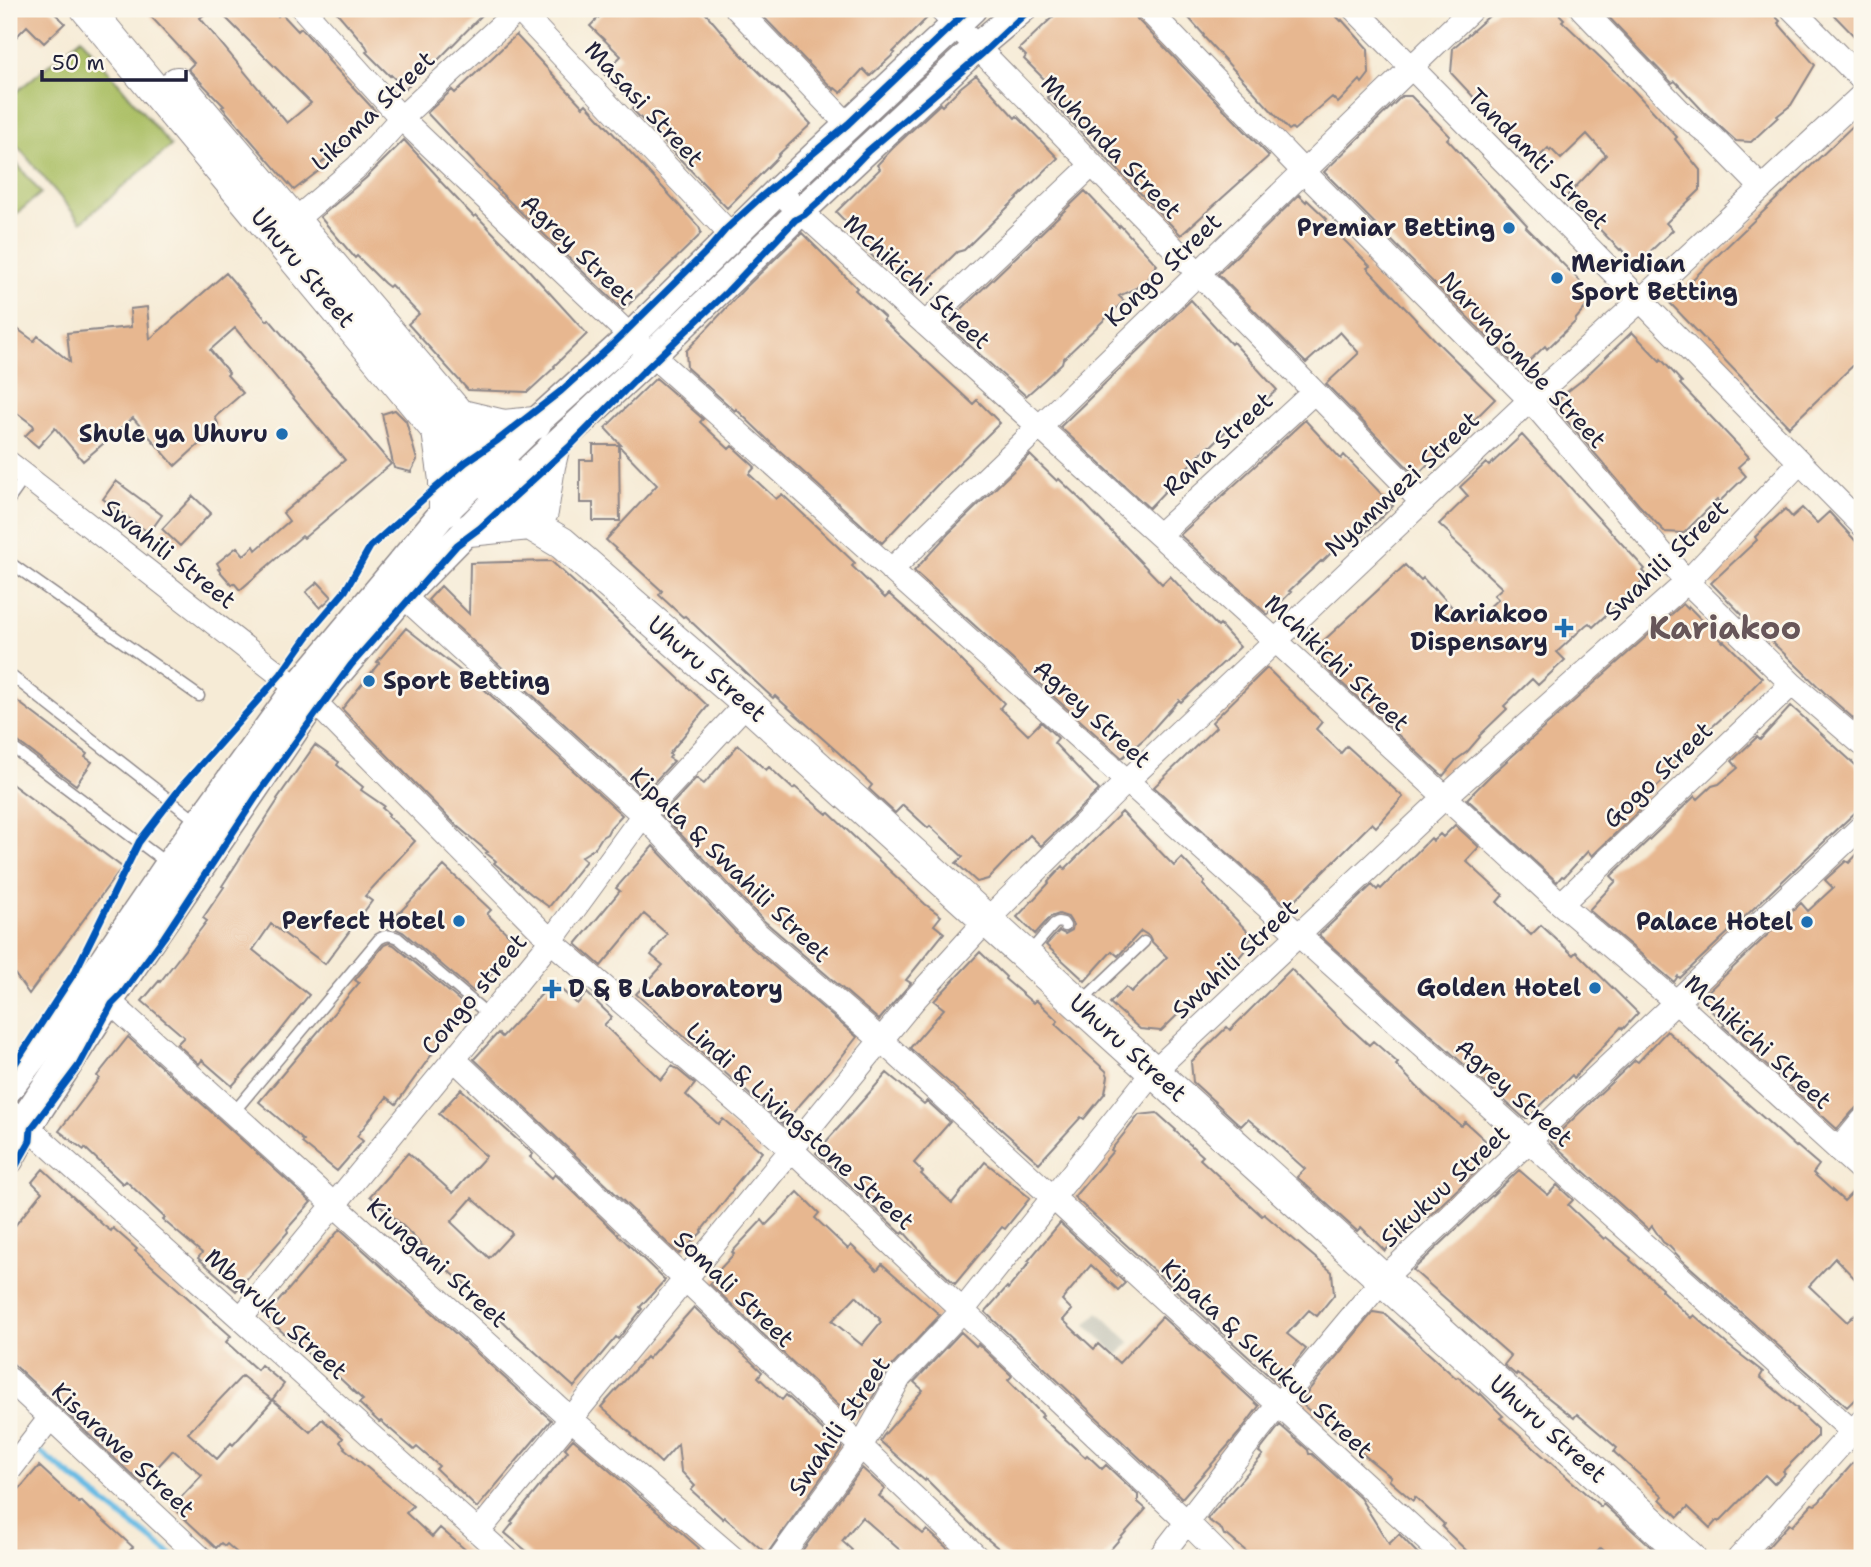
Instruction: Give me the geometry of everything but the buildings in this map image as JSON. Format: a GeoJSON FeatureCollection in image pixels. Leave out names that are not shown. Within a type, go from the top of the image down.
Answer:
{"type":"FeatureCollection","features":[{"type":"Feature","properties":{"kind":"main road","name":"Uhuru Street"},"geometry":{"type":"LineString","coordinates":[[87,9],[498,482],[562,543],[747,703],[1690,1558]]}},
{"type":"Feature","properties":{"kind":"main road","name":"Uhuru Street"},"geometry":{"type":"LineString","coordinates":[[114,9],[294,221],[448,423]]}},
{"type":"Feature","properties":{"kind":"main road"},"geometry":{"type":"LineString","coordinates":[[535,423],[517,426],[448,423],[445,480],[457,520],[536,518],[553,449]]}},
{"type":"Feature","properties":{"kind":"street","name":"Agrey Street"},"geometry":{"type":"LineString","coordinates":[[303,9],[401,118],[642,346],[1529,1142],[1859,1431]]}},
{"type":"Feature","properties":{"kind":"street","name":"Likoma Street"},"geometry":{"type":"LineString","coordinates":[[294,221],[357,167],[401,118],[518,9]]}},
{"type":"Feature","properties":{"kind":"street","name":"Masasi Street"},"geometry":{"type":"LineString","coordinates":[[518,9],[732,236]]}},
{"type":"Feature","properties":{"kind":"street"},"geometry":{"type":"LineString","coordinates":[[737,9],[849,126]]}},
{"type":"Feature","properties":{"kind":"street"},"geometry":{"type":"LineString","coordinates":[[9,1088],[174,873],[203,825],[306,694],[457,520],[498,482],[553,449],[732,236],[790,202],[849,126],[963,27],[1022,9]]}},
{"type":"Feature","properties":{"kind":"street","name":"Narung'ombe Street"},"geometry":{"type":"LineString","coordinates":[[1147,9],[1303,172],[1530,400],[1687,582],[1792,684],[1862,744]]}},
{"type":"Feature","properties":{"kind":"street","name":"Tandamti Street"},"geometry":{"type":"LineString","coordinates":[[1354,9],[1862,525]]}},
{"type":"Feature","properties":{"kind":"street","name":"Kongo Street"},"geometry":{"type":"LineString","coordinates":[[891,570],[1472,9]]}},
{"type":"Feature","properties":{"kind":"street"},"geometry":{"type":"LineString","coordinates":[[1582,9],[1681,112],[1712,137],[1762,188]]}},
{"type":"Feature","properties":{"kind":"street"},"geometry":{"type":"LineString","coordinates":[[1792,9],[1862,80]]}},
{"type":"Feature","properties":{"kind":"street"},"geometry":{"type":"LineString","coordinates":[[498,482],[535,423],[642,346],[790,202],[963,27]]}},
{"type":"Feature","properties":{"kind":"street","name":"Muhonda Street"},"geometry":{"type":"LineString","coordinates":[[963,27],[1092,165],[1422,502]]}},
{"type":"Feature","properties":{"kind":"street","name":"Nyamwezi Street"},"geometry":{"type":"LineString","coordinates":[[478,1532],[914,1000],[987,920],[1275,640],[1530,400],[1862,95]]}},
{"type":"Feature","properties":{"kind":"street"},"geometry":{"type":"LineString","coordinates":[[925,324],[1092,165]]}},
{"type":"Feature","properties":{"kind":"street","name":"Mchikichi Street"},"geometry":{"type":"LineString","coordinates":[[790,202],[1275,640],[1561,904],[1676,1002],[1862,1171]]}},
{"type":"Feature","properties":{"kind":"street","name":"Raha Street"},"geometry":{"type":"LineString","coordinates":[[1158,535],[1314,392]]}},
{"type":"Feature","properties":{"kind":"street","name":"Swahili Street"},"geometry":{"type":"LineString","coordinates":[[780,1558],[861,1447],[900,1377],[962,1310],[1154,1071],[1444,798],[1687,582],[1800,462]]}},
{"type":"Feature","properties":{"kind":"street","name":"Swahili Street"},"geometry":{"type":"LineString","coordinates":[[17,470],[306,694]]}},
{"type":"Feature","properties":{"kind":"street"},"geometry":{"type":"LineString","coordinates":[[9,1160],[15,1119],[100,1003],[306,694],[403,596],[457,520]]}},
{"type":"Feature","properties":{"kind":"street","name":"Kipata & Swahili Street"},"geometry":{"type":"LineString","coordinates":[[403,596],[643,815],[753,930],[881,1040],[1053,1197]]}},
{"type":"Feature","properties":{"kind":"street","name":"Gogo Street"},"geometry":{"type":"LineString","coordinates":[[1561,904],[1792,684]]}},
{"type":"Feature","properties":{"kind":"street","name":"Lindi & Livingstone Street"},"geometry":{"type":"LineString","coordinates":[[306,694],[551,941],[792,1150],[1223,1558]]}},
{"type":"Feature","properties":{"kind":"street","name":"Congo street"},"geometry":{"type":"LineString","coordinates":[[241,1318],[551,941],[643,815],[747,703]]}},
{"type":"Feature","properties":{"kind":"street","name":"Sikukuu Street"},"geometry":{"type":"LineString","coordinates":[[1159,1558],[1278,1405],[1384,1279],[1862,826]]}},
{"type":"Feature","properties":{"kind":"street","name":"Kiungani Street"},"geometry":{"type":"LineString","coordinates":[[100,1003],[233,1114],[571,1419],[733,1558]]}},
{"type":"Feature","properties":{"kind":"street","name":"Somali Street"},"geometry":{"type":"LineString","coordinates":[[454,1059],[978,1558]]}},
{"type":"Feature","properties":{"kind":"street","name":"Mbaruku Street"},"geometry":{"type":"LineString","coordinates":[[15,1119],[241,1318],[506,1558]]}},
{"type":"Feature","properties":{"kind":"street"},"geometry":{"type":"LineString","coordinates":[[1839,1149],[1862,1121]]}},
{"type":"Feature","properties":{"kind":"street","name":"Kipata & Sukukuu Street"},"geometry":{"type":"LineString","coordinates":[[1053,1197],[1446,1558]]}},
{"type":"Feature","properties":{"kind":"street","name":"Kisarawe Street"},"geometry":{"type":"LineString","coordinates":[[9,1379],[201,1558]]}},
{"type":"Feature","properties":{"kind":"street"},"geometry":{"type":"LineString","coordinates":[[9,1471],[50,1418]]}},
{"type":"Feature","properties":{"kind":"street"},"geometry":{"type":"LineString","coordinates":[[1739,1558],[1859,1431]]}},
{"type":"Feature","properties":{"kind":"lane"},"geometry":{"type":"LineString","coordinates":[[963,27],[980,9]]}},
{"type":"Feature","properties":{"kind":"lane"},"geometry":{"type":"LineString","coordinates":[[963,27],[1012,9]]}},
{"type":"Feature","properties":{"kind":"lane"},"geometry":{"type":"LineString","coordinates":[[498,482],[608,387],[642,346]]}},
{"type":"Feature","properties":{"kind":"lane"},"geometry":{"type":"LineString","coordinates":[[9,745],[174,873],[367,629],[550,421],[642,346]]}},
{"type":"Feature","properties":{"kind":"lane"},"geometry":{"type":"LineString","coordinates":[[9,500],[17,470]]}},
{"type":"Feature","properties":{"kind":"lane"},"geometry":{"type":"LineString","coordinates":[[9,674],[203,825],[387,594],[427,551]]}},
{"type":"Feature","properties":{"kind":"lane"},"geometry":{"type":"LineString","coordinates":[[9,562],[199,696]]}},
{"type":"Feature","properties":{"kind":"lane"},"geometry":{"type":"LineString","coordinates":[[1026,956],[1054,924],[1058,922],[1065,926]]}},
{"type":"Feature","properties":{"kind":"lane"},"geometry":{"type":"LineString","coordinates":[[233,1114],[334,991],[379,939],[388,934],[398,938],[490,1016]]}},
{"type":"Feature","properties":{"kind":"lane"},"geometry":{"type":"LineString","coordinates":[[1079,1004],[1144,942]]}},
{"type":"Feature","properties":{"kind":"lane"},"geometry":{"type":"LineString","coordinates":[[1101,963],[1111,973]]}},
{"type":"Feature","properties":{"kind":"shaded area"},"geometry":{"type":"Polygon","coordinates":[[[1098,1312],[1130,1342],[1118,1355],[1086,1325],[1098,1312]]]}},
{"type":"Feature","properties":{"kind":"green space"},"geometry":{"type":"Polygon","coordinates":[[[81,38],[171,146],[81,222],[9,136],[9,98],[81,38]]]}},
{"type":"Feature","properties":{"kind":"green space"},"geometry":{"type":"Polygon","coordinates":[[[9,154],[41,193],[9,220],[9,154]]]}},
{"type":"Feature","properties":{"kind":"waterway"},"geometry":{"type":"LineString","coordinates":[[35,1448],[175,1558]]}},
{"type":"Feature","properties":{"kind":"cycle path"},"geometry":{"type":"LineString","coordinates":[[9,1073],[76,970],[139,842],[182,786],[281,674],[315,626],[345,591],[370,547],[466,462],[561,391],[614,343],[726,229],[848,124],[969,9]]}},
{"type":"Feature","properties":{"kind":"cycle path"},"geometry":{"type":"LineString","coordinates":[[9,1178],[30,1141],[31,1129],[79,1065],[112,1004],[164,937],[258,794],[351,665],[457,545],[480,528],[570,446],[727,292],[795,220],[820,201],[868,151],[983,53],[1030,9]]}},
{"type":"Feature","properties":{"kind":"place","name":"Premiar Betting"},"geometry":{"type":"Point","coordinates":[1509,228]}},
{"type":"Feature","properties":{"kind":"place","name":"Meridian Sport Betting"},"geometry":{"type":"Point","coordinates":[1557,278]}},
{"type":"Feature","properties":{"kind":"place","name":"Shule ya Uhuru"},"geometry":{"type":"Point","coordinates":[282,434]}},
{"type":"Feature","properties":{"kind":"place","name":"Kariakoo Dispensary"},"geometry":{"type":"Point","coordinates":[1564,628]}},
{"type":"Feature","properties":{"kind":"place","name":"Sport Betting"},"geometry":{"type":"Point","coordinates":[369,681]}},
{"type":"Feature","properties":{"kind":"place","name":"Perfect Hotel"},"geometry":{"type":"Point","coordinates":[459,921]}},
{"type":"Feature","properties":{"kind":"place","name":"Palace Hotel"},"geometry":{"type":"Point","coordinates":[1807,922]}},
{"type":"Feature","properties":{"kind":"place","name":"Golden Hotel"},"geometry":{"type":"Point","coordinates":[1595,988]}},
{"type":"Feature","properties":{"kind":"place","name":"D & B Laboratory"},"geometry":{"type":"Point","coordinates":[552,989]}},
{"type":"Feature","properties":{"kind":"district","name":"Kariakoo"},"geometry":{"type":"Point","coordinates":[1725,627]}}]}
